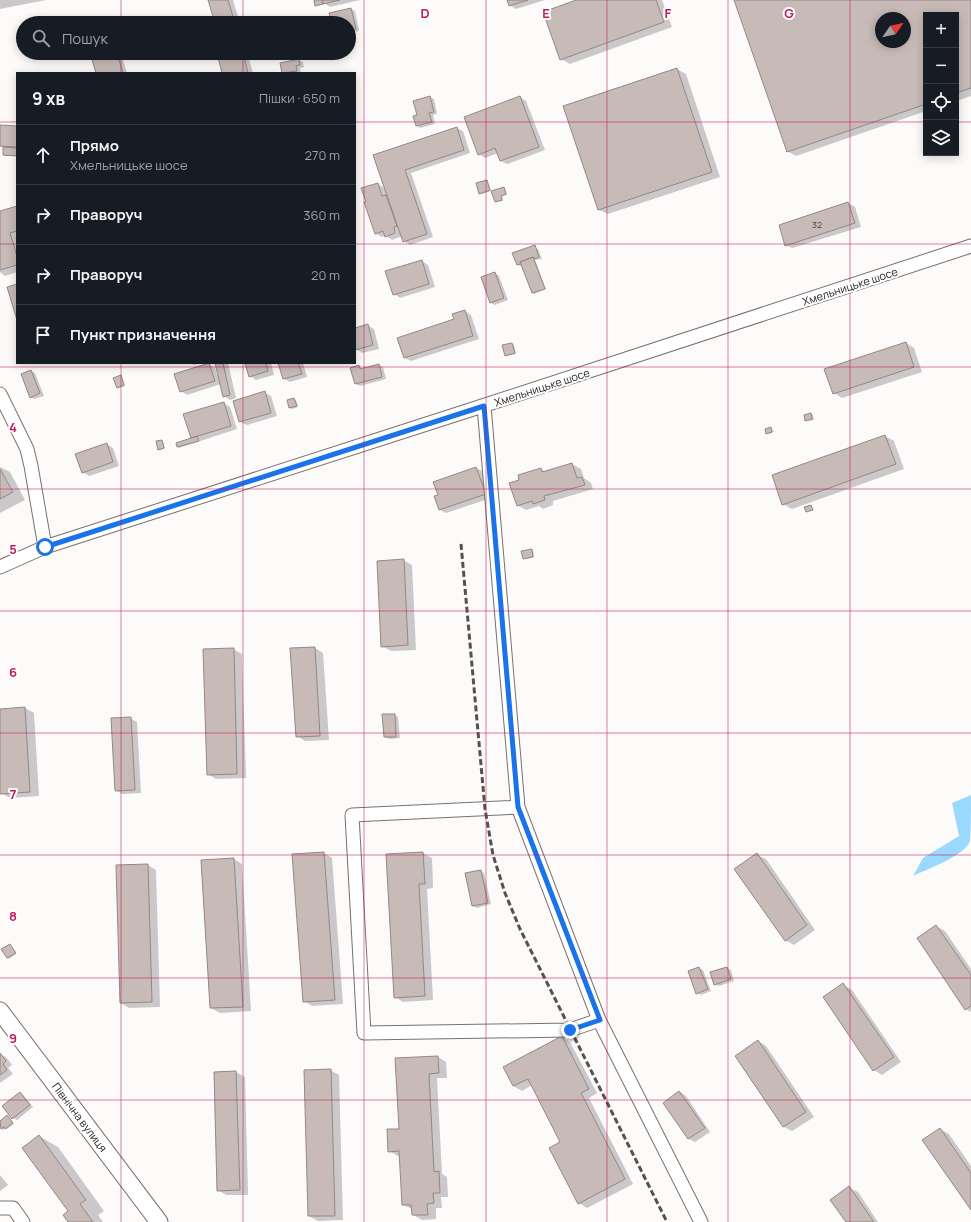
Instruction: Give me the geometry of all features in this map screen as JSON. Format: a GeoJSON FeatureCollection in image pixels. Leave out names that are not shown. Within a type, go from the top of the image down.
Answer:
{"type":"FeatureCollection","features":[{"type":"Feature","properties":{"kind":"main road","name":"Північна вулиця"},"geometry":{"type":"LineString","coordinates":[[0,1011],[159,1222]]}},
{"type":"Feature","properties":{"kind":"street","name":"Хмельницьке шосе"},"geometry":{"type":"LineString","coordinates":[[0,567],[45,547],[484,406],[971,246]]}},
{"type":"Feature","properties":{"kind":"street"},"geometry":{"type":"LineString","coordinates":[[0,394],[26,449],[31,466],[45,547]]}},
{"type":"Feature","properties":{"kind":"street"},"geometry":{"type":"LineString","coordinates":[[484,406],[518,807],[600,1020],[701,1222]]}},
{"type":"Feature","properties":{"kind":"street"},"geometry":{"type":"LineString","coordinates":[[518,807],[352,815],[364,1033],[570,1030],[600,1020]]}},
{"type":"Feature","properties":{"kind":"street"},"geometry":{"type":"LineString","coordinates":[[6,1208],[24,1222]]}},
{"type":"Feature","properties":{"kind":"water"},"geometry":{"type":"Polygon","coordinates":[[[971,795],[970,841],[967,847],[953,857],[913,876],[923,858],[959,836],[952,803],[971,795]]]}},
{"type":"Feature","properties":{"kind":"building"},"geometry":{"type":"Polygon","coordinates":[[[208,0],[228,0],[233,16],[213,16],[208,0]]]}},
{"type":"Feature","properties":{"kind":"building"},"geometry":{"type":"Polygon","coordinates":[[[314,0],[322,0],[323,4],[315,6],[314,0]]]}},
{"type":"Feature","properties":{"kind":"building"},"geometry":{"type":"Polygon","coordinates":[[[323,0],[340,0],[323,4],[323,0]]]}},
{"type":"Feature","properties":{"kind":"building"},"geometry":{"type":"Polygon","coordinates":[[[507,0],[528,0],[509,6],[507,0]]]}},
{"type":"Feature","properties":{"kind":"building"},"geometry":{"type":"Polygon","coordinates":[[[576,0],[656,0],[664,22],[560,60],[543,12],[576,0]]]}},
{"type":"Feature","properties":{"kind":"building"},"geometry":{"type":"Polygon","coordinates":[[[734,0],[971,0],[971,88],[959,92],[959,12],[923,12],[923,105],[787,152],[734,0]]]}},
{"type":"Feature","properties":{"kind":"building"},"geometry":{"type":"Polygon","coordinates":[[[351,8],[353,16],[330,16],[329,13],[351,8]]]}},
{"type":"Feature","properties":{"kind":"building"},"geometry":{"type":"Polygon","coordinates":[[[92,60],[119,60],[123,72],[96,72],[92,60]]]}},
{"type":"Feature","properties":{"kind":"building"},"geometry":{"type":"Polygon","coordinates":[[[219,60],[245,60],[248,72],[222,72],[219,60]]]}},
{"type":"Feature","properties":{"kind":"building"},"geometry":{"type":"Polygon","coordinates":[[[299,60],[300,65],[296,66],[297,71],[282,72],[280,63],[299,60]]]}},
{"type":"Feature","properties":{"kind":"building"},"geometry":{"type":"Polygon","coordinates":[[[677,68],[712,172],[598,210],[563,106],[677,68]]]}},
{"type":"Feature","properties":{"kind":"building"},"geometry":{"type":"Polygon","coordinates":[[[430,96],[434,112],[429,113],[432,122],[416,126],[413,116],[417,115],[413,101],[430,96]]]}},
{"type":"Feature","properties":{"kind":"building"},"geometry":{"type":"Polygon","coordinates":[[[520,96],[539,147],[500,161],[495,148],[478,155],[464,117],[520,96]]]}},
{"type":"Feature","properties":{"kind":"building"},"geometry":{"type":"Polygon","coordinates":[[[0,125],[16,126],[16,147],[0,146],[0,125]]]}},
{"type":"Feature","properties":{"kind":"building"},"geometry":{"type":"Polygon","coordinates":[[[457,127],[464,150],[405,170],[427,234],[403,242],[373,155],[457,127]]]}},
{"type":"Feature","properties":{"kind":"building"},"geometry":{"type":"Polygon","coordinates":[[[3,147],[16,148],[16,156],[3,155],[3,147]]]}},
{"type":"Feature","properties":{"kind":"building"},"geometry":{"type":"Polygon","coordinates":[[[487,180],[490,190],[479,194],[476,183],[487,180]]]}},
{"type":"Feature","properties":{"kind":"building"},"geometry":{"type":"Polygon","coordinates":[[[378,183],[382,196],[386,195],[397,226],[394,227],[395,233],[385,237],[383,231],[375,234],[364,202],[366,202],[361,188],[378,183]]]}},
{"type":"Feature","properties":{"kind":"building"},"geometry":{"type":"Polygon","coordinates":[[[504,187],[506,194],[501,196],[502,200],[495,202],[491,191],[504,187]]]}},
{"type":"Feature","properties":{"kind":"building"},"geometry":{"type":"Polygon","coordinates":[[[848,202],[855,223],[785,246],[779,225],[848,202]]]}},
{"type":"Feature","properties":{"kind":"building"},"geometry":{"type":"Polygon","coordinates":[[[16,206],[16,231],[10,233],[16,253],[16,265],[0,270],[0,211],[16,206]]]}},
{"type":"Feature","properties":{"kind":"building"},"geometry":{"type":"Polygon","coordinates":[[[535,245],[539,257],[534,259],[533,257],[520,262],[521,264],[517,265],[512,253],[535,245]]]}},
{"type":"Feature","properties":{"kind":"building"},"geometry":{"type":"Polygon","coordinates":[[[533,257],[545,289],[532,293],[520,262],[533,257]]]}},
{"type":"Feature","properties":{"kind":"building"},"geometry":{"type":"Polygon","coordinates":[[[422,260],[429,284],[393,295],[385,271],[422,260]]]}},
{"type":"Feature","properties":{"kind":"building"},"geometry":{"type":"Polygon","coordinates":[[[495,272],[504,298],[490,303],[481,277],[495,272]]]}},
{"type":"Feature","properties":{"kind":"building"},"geometry":{"type":"Polygon","coordinates":[[[16,284],[16,317],[7,287],[16,284]]]}},
{"type":"Feature","properties":{"kind":"building"},"geometry":{"type":"Polygon","coordinates":[[[465,310],[473,336],[404,358],[397,338],[454,319],[452,314],[465,310]]]}},
{"type":"Feature","properties":{"kind":"building"},"geometry":{"type":"Polygon","coordinates":[[[368,324],[373,345],[356,350],[356,328],[368,324]]]}},
{"type":"Feature","properties":{"kind":"building"},"geometry":{"type":"Polygon","coordinates":[[[906,342],[914,367],[833,394],[824,369],[906,342]]]}},
{"type":"Feature","properties":{"kind":"building"},"geometry":{"type":"Polygon","coordinates":[[[512,343],[515,353],[505,356],[502,345],[512,343]]]}},
{"type":"Feature","properties":{"kind":"building"},"geometry":{"type":"Polygon","coordinates":[[[209,364],[215,381],[180,392],[174,374],[209,364]]]}},
{"type":"Feature","properties":{"kind":"building"},"geometry":{"type":"Polygon","coordinates":[[[215,364],[223,364],[230,395],[223,397],[215,364]]]}},
{"type":"Feature","properties":{"kind":"building"},"geometry":{"type":"Polygon","coordinates":[[[245,364],[266,364],[268,371],[249,377],[245,364]]]}},
{"type":"Feature","properties":{"kind":"building"},"geometry":{"type":"Polygon","coordinates":[[[278,364],[298,364],[302,374],[283,379],[278,364]]]}},
{"type":"Feature","properties":{"kind":"building"},"geometry":{"type":"Polygon","coordinates":[[[379,364],[382,377],[355,384],[350,368],[359,365],[360,369],[379,364]]]}},
{"type":"Feature","properties":{"kind":"building"},"geometry":{"type":"Polygon","coordinates":[[[31,370],[40,393],[30,398],[21,374],[31,370]]]}},
{"type":"Feature","properties":{"kind":"building"},"geometry":{"type":"Polygon","coordinates":[[[121,375],[124,385],[117,388],[113,378],[121,375]]]}},
{"type":"Feature","properties":{"kind":"building"},"geometry":{"type":"Polygon","coordinates":[[[265,391],[271,413],[239,422],[233,401],[265,391]]]}},
{"type":"Feature","properties":{"kind":"building"},"geometry":{"type":"Polygon","coordinates":[[[294,398],[297,406],[289,408],[287,400],[294,398]]]}},
{"type":"Feature","properties":{"kind":"building"},"geometry":{"type":"Polygon","coordinates":[[[224,402],[231,426],[191,438],[183,414],[224,402]]]}},
{"type":"Feature","properties":{"kind":"building"},"geometry":{"type":"Polygon","coordinates":[[[811,413],[812,419],[805,421],[804,415],[811,413]]]}},
{"type":"Feature","properties":{"kind":"building"},"geometry":{"type":"Polygon","coordinates":[[[771,427],[772,432],[766,434],[765,429],[771,427]]]}},
{"type":"Feature","properties":{"kind":"building"},"geometry":{"type":"Polygon","coordinates":[[[885,435],[896,464],[782,505],[772,475],[885,435]]]}},
{"type":"Feature","properties":{"kind":"building"},"geometry":{"type":"Polygon","coordinates":[[[197,436],[199,441],[177,447],[176,443],[197,436]]]}},
{"type":"Feature","properties":{"kind":"building"},"geometry":{"type":"Polygon","coordinates":[[[162,440],[164,448],[158,450],[156,441],[162,440]]]}},
{"type":"Feature","properties":{"kind":"building"},"geometry":{"type":"Polygon","coordinates":[[[107,443],[113,462],[82,473],[75,454],[107,443]]]}},
{"type":"Feature","properties":{"kind":"building"},"geometry":{"type":"Polygon","coordinates":[[[572,463],[577,478],[582,477],[585,485],[544,496],[545,500],[533,504],[532,501],[517,506],[509,483],[519,480],[518,475],[541,468],[542,472],[572,463]]]}},
{"type":"Feature","properties":{"kind":"building"},"geometry":{"type":"Polygon","coordinates":[[[476,467],[486,494],[439,510],[434,496],[438,495],[433,482],[476,467]]]}},
{"type":"Feature","properties":{"kind":"building"},"geometry":{"type":"Polygon","coordinates":[[[0,469],[13,492],[0,499],[0,469]]]}},
{"type":"Feature","properties":{"kind":"building"},"geometry":{"type":"Polygon","coordinates":[[[811,505],[813,510],[806,512],[804,507],[811,505]]]}},
{"type":"Feature","properties":{"kind":"building"},"geometry":{"type":"Polygon","coordinates":[[[532,549],[533,557],[523,559],[521,551],[532,549]]]}},
{"type":"Feature","properties":{"kind":"building"},"geometry":{"type":"Polygon","coordinates":[[[404,559],[408,645],[381,647],[377,561],[404,559]]]}},
{"type":"Feature","properties":{"kind":"building"},"geometry":{"type":"Polygon","coordinates":[[[315,647],[320,736],[296,737],[290,648],[315,647]]]}},
{"type":"Feature","properties":{"kind":"building"},"geometry":{"type":"Polygon","coordinates":[[[234,648],[237,774],[207,775],[203,649],[234,648]]]}},
{"type":"Feature","properties":{"kind":"building"},"geometry":{"type":"Polygon","coordinates":[[[25,707],[30,792],[0,794],[0,709],[25,707]]]}},
{"type":"Feature","properties":{"kind":"building"},"geometry":{"type":"Polygon","coordinates":[[[382,714],[395,714],[396,737],[384,737],[382,714]]]}},
{"type":"Feature","properties":{"kind":"building"},"geometry":{"type":"Polygon","coordinates":[[[131,717],[135,790],[115,791],[111,718],[131,717]]]}},
{"type":"Feature","properties":{"kind":"building"},"geometry":{"type":"Polygon","coordinates":[[[324,852],[335,1000],[303,1002],[292,854],[324,852]]]}},
{"type":"Feature","properties":{"kind":"building"},"geometry":{"type":"Polygon","coordinates":[[[423,852],[425,884],[419,884],[425,996],[394,998],[386,854],[423,852]]]}},
{"type":"Feature","properties":{"kind":"building"},"geometry":{"type":"Polygon","coordinates":[[[757,853],[807,925],[785,941],[734,869],[757,853]]]}},
{"type":"Feature","properties":{"kind":"building"},"geometry":{"type":"Polygon","coordinates":[[[234,858],[243,1007],[210,1008],[201,860],[234,858]]]}},
{"type":"Feature","properties":{"kind":"building"},"geometry":{"type":"Polygon","coordinates":[[[148,864],[152,1002],[120,1003],[116,865],[148,864]]]}},
{"type":"Feature","properties":{"kind":"building"},"geometry":{"type":"Polygon","coordinates":[[[481,870],[488,903],[472,906],[465,873],[481,870]]]}},
{"type":"Feature","properties":{"kind":"building"},"geometry":{"type":"Polygon","coordinates":[[[936,925],[971,975],[971,1006],[965,1010],[917,938],[936,925]]]}},
{"type":"Feature","properties":{"kind":"building"},"geometry":{"type":"Polygon","coordinates":[[[10,944],[16,953],[7,958],[1,949],[10,944]]]}},
{"type":"Feature","properties":{"kind":"building"},"geometry":{"type":"Polygon","coordinates":[[[699,967],[708,989],[696,994],[688,971],[699,967]]]}},
{"type":"Feature","properties":{"kind":"building"},"geometry":{"type":"Polygon","coordinates":[[[727,967],[731,979],[714,985],[710,972],[727,967]]]}},
{"type":"Feature","properties":{"kind":"building"},"geometry":{"type":"Polygon","coordinates":[[[843,983],[894,1057],[873,1071],[823,997],[843,983]]]}},
{"type":"Feature","properties":{"kind":"building"},"geometry":{"type":"Polygon","coordinates":[[[562,1036],[589,1089],[581,1093],[625,1179],[578,1204],[549,1148],[560,1142],[528,1079],[513,1086],[503,1067],[562,1036]]]}},
{"type":"Feature","properties":{"kind":"building"},"geometry":{"type":"Polygon","coordinates":[[[758,1040],[806,1112],[783,1127],[735,1056],[758,1040]]]}},
{"type":"Feature","properties":{"kind":"building"},"geometry":{"type":"Polygon","coordinates":[[[0,1053],[6,1061],[3,1064],[7,1070],[0,1075],[0,1053]]]}},
{"type":"Feature","properties":{"kind":"building"},"geometry":{"type":"Polygon","coordinates":[[[438,1056],[439,1073],[429,1074],[434,1172],[439,1171],[440,1193],[433,1193],[434,1203],[427,1204],[428,1215],[412,1215],[411,1205],[402,1205],[399,1151],[388,1152],[387,1129],[399,1129],[395,1058],[438,1056]]]}},
{"type":"Feature","properties":{"kind":"building"},"geometry":{"type":"Polygon","coordinates":[[[331,1069],[335,1216],[308,1216],[304,1070],[331,1069]]]}},
{"type":"Feature","properties":{"kind":"building"},"geometry":{"type":"Polygon","coordinates":[[[236,1071],[240,1190],[217,1191],[214,1072],[236,1071]]]}},
{"type":"Feature","properties":{"kind":"building"},"geometry":{"type":"Polygon","coordinates":[[[679,1091],[705,1128],[688,1139],[663,1103],[679,1091]]]}},
{"type":"Feature","properties":{"kind":"building"},"geometry":{"type":"Polygon","coordinates":[[[20,1092],[30,1105],[12,1119],[2,1106],[20,1092]]]}},
{"type":"Feature","properties":{"kind":"building"},"geometry":{"type":"Polygon","coordinates":[[[7,1115],[13,1123],[5,1129],[4,1127],[1,1129],[0,1121],[7,1115]]]}},
{"type":"Feature","properties":{"kind":"building"},"geometry":{"type":"Polygon","coordinates":[[[940,1128],[971,1173],[971,1210],[922,1140],[940,1128]]]}},
{"type":"Feature","properties":{"kind":"building"},"geometry":{"type":"Polygon","coordinates":[[[39,1135],[86,1200],[80,1204],[93,1222],[68,1222],[63,1215],[68,1211],[22,1148],[39,1135]]]}},
{"type":"Feature","properties":{"kind":"building"},"geometry":{"type":"Polygon","coordinates":[[[849,1186],[874,1222],[846,1222],[830,1200],[849,1186]]]}},
{"type":"Feature","properties":{"kind":"railway"},"geometry":{"type":"LineString","coordinates":[[461,544],[485,809],[493,855],[505,893],[520,929],[667,1222]]}},
{"type":"Feature","properties":{"kind":"route"},"geometry":{"type":"LineString","coordinates":[[45,547],[484,406],[518,807],[600,1020],[570,1030]]}}]}
